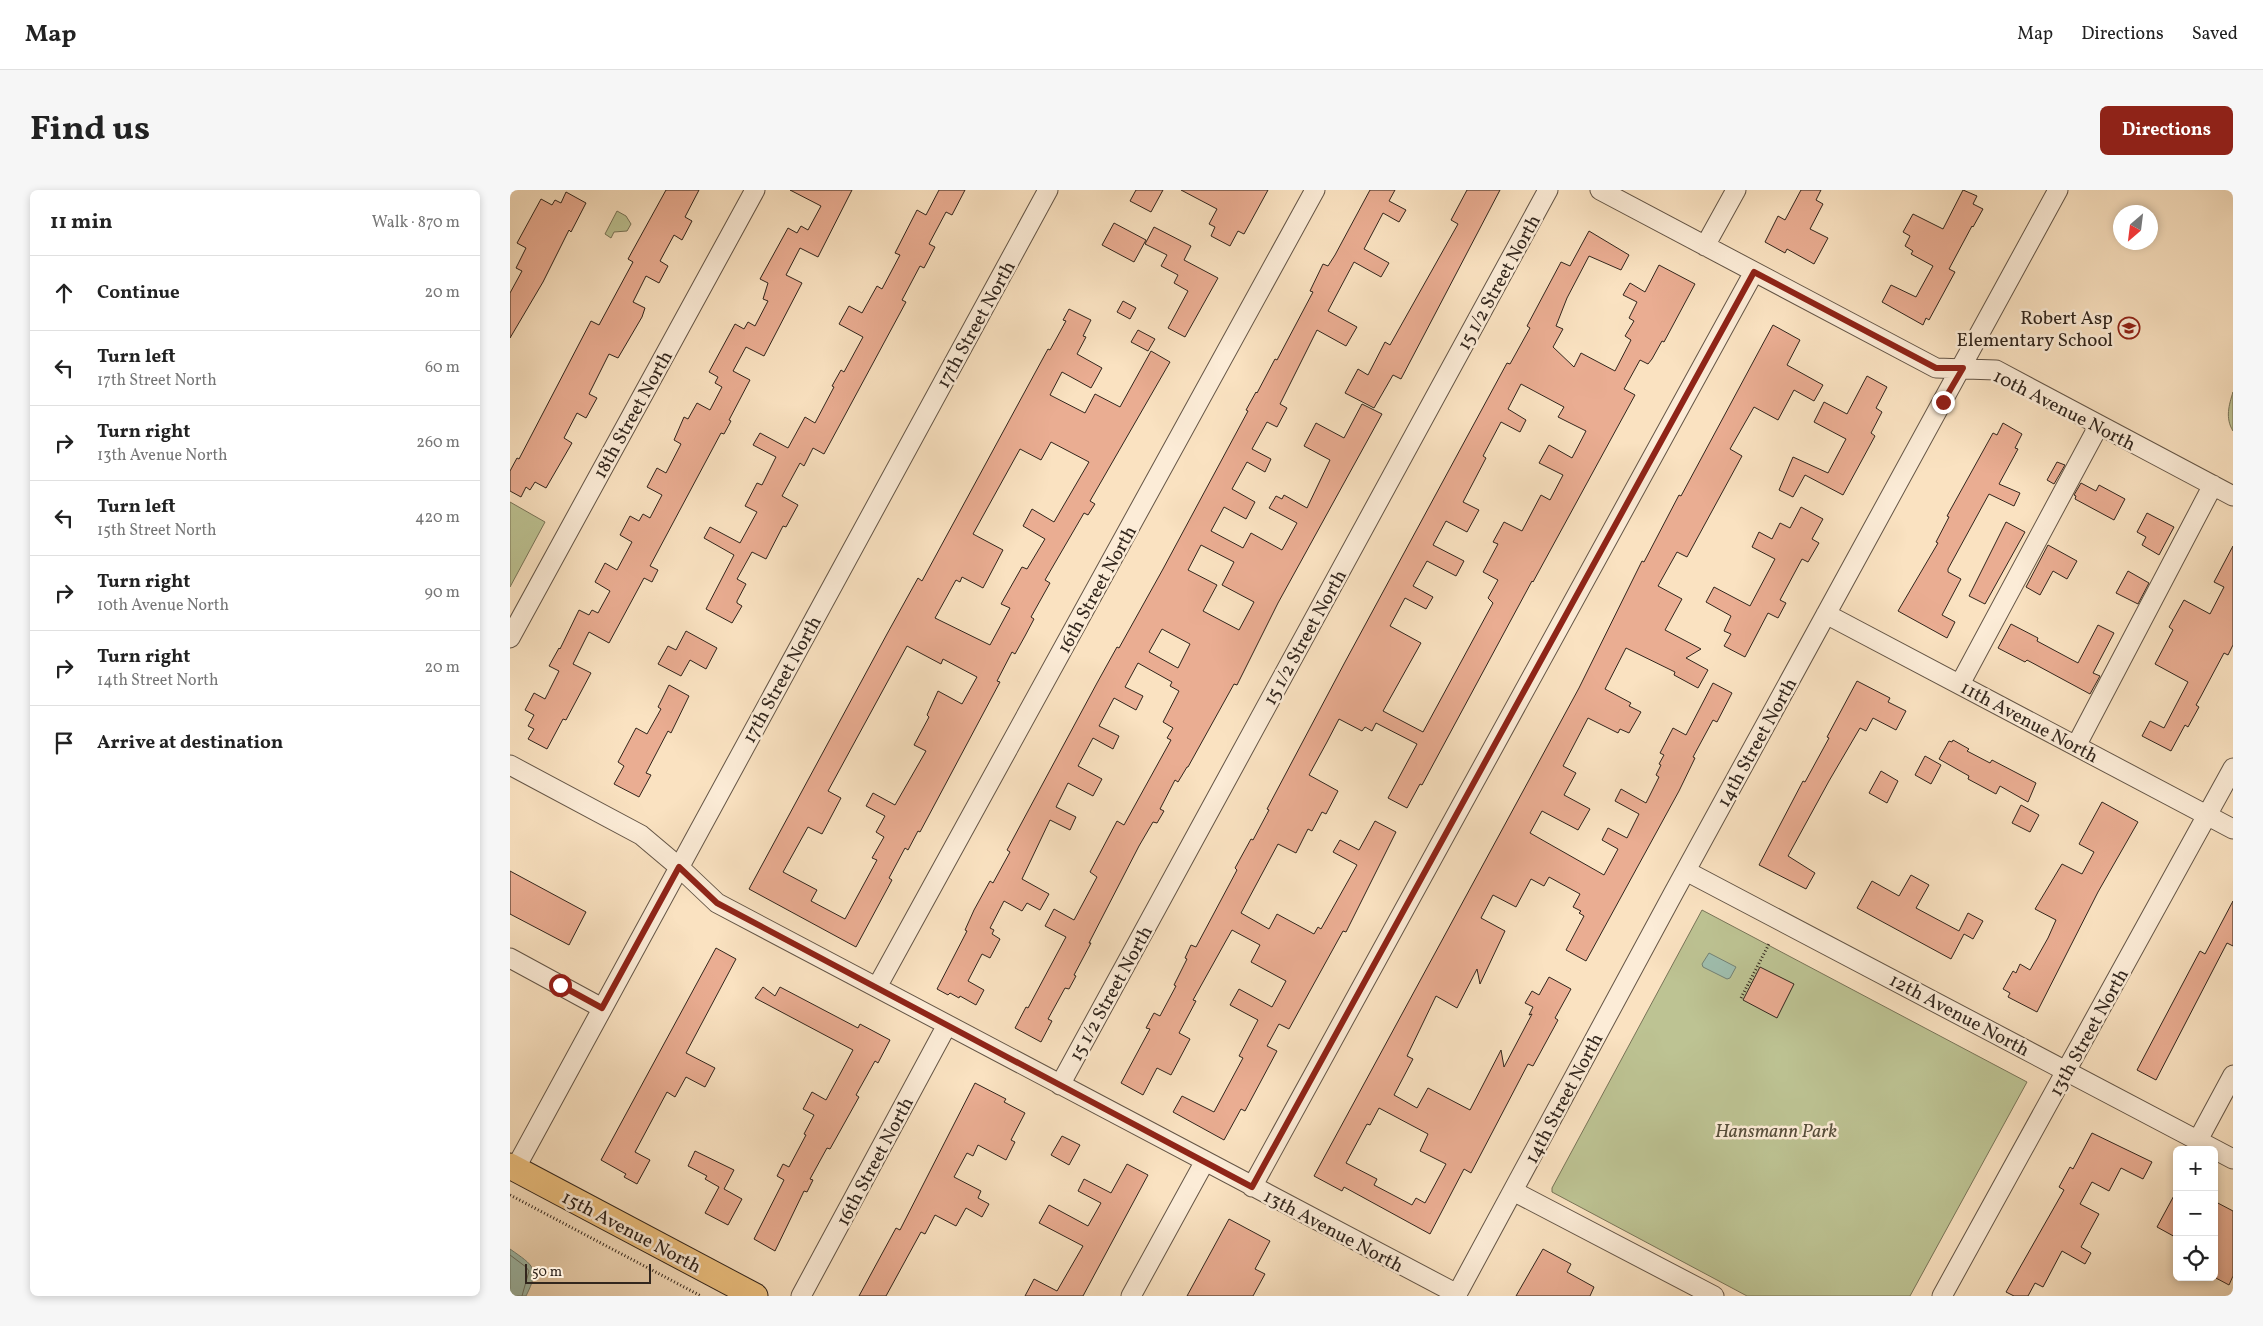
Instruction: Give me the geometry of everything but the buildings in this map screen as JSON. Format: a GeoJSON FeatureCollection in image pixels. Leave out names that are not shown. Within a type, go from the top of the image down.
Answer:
{"type":"FeatureCollection","features":[{"type":"Feature","properties":{"kind":"main road","name":"15th Avenue North"},"geometry":{"type":"LineString","coordinates":[[513,1167],[755,1296]]}},
{"type":"Feature","properties":{"kind":"street","name":"18th Street North"},"geometry":{"type":"LineString","coordinates":[[510,638],[755,190]]}},
{"type":"Feature","properties":{"kind":"street","name":"17th Street North"},"geometry":{"type":"LineString","coordinates":[[513,1167],[602,1008],[1048,190]]}},
{"type":"Feature","properties":{"kind":"street","name":"16th Street North"},"geometry":{"type":"LineString","coordinates":[[877,987],[1315,190]]}},
{"type":"Feature","properties":{"kind":"street","name":"15 1/2 Street North"},"geometry":{"type":"LineString","coordinates":[[1060,1085],[1548,190]]}},
{"type":"Feature","properties":{"kind":"street","name":"10th Avenue North"},"geometry":{"type":"LineString","coordinates":[[1600,190],[1936,368],[1996,370],[2233,496]]}},
{"type":"Feature","properties":{"kind":"street"},"geometry":{"type":"LineString","coordinates":[[1705,246],[1736,190]]}},
{"type":"Feature","properties":{"kind":"street","name":"14th Street North"},"geometry":{"type":"LineString","coordinates":[[1457,1295],[1826,614],[1963,368],[2058,190]]}},
{"type":"Feature","properties":{"kind":"street"},"geometry":{"type":"LineString","coordinates":[[1252,1187],[1754,272]]}},
{"type":"Feature","properties":{"kind":"street"},"geometry":{"type":"LineString","coordinates":[[1960,684],[2099,425]]}},
{"type":"Feature","properties":{"kind":"street"},"geometry":{"type":"LineString","coordinates":[[2076,746],[2213,485]]}},
{"type":"Feature","properties":{"kind":"street","name":"11th Avenue North"},"geometry":{"type":"LineString","coordinates":[[1826,614],[2233,829]]}},
{"type":"Feature","properties":{"kind":"street","name":"13th Avenue North"},"geometry":{"type":"LineString","coordinates":[[510,765],[641,835],[717,903],[1457,1295]]}},
{"type":"Feature","properties":{"kind":"street","name":"13th Street North"},"geometry":{"type":"LineString","coordinates":[[1942,1296],[2233,768]]}},
{"type":"Feature","properties":{"kind":"street","name":"12th Avenue North"},"geometry":{"type":"LineString","coordinates":[[1686,871],[2233,1159]]}},
{"type":"Feature","properties":{"kind":"street"},"geometry":{"type":"LineString","coordinates":[[510,958],[602,1008]]}},
{"type":"Feature","properties":{"kind":"street","name":"16th Street North"},"geometry":{"type":"LineString","coordinates":[[801,1296],[947,1025]]}},
{"type":"Feature","properties":{"kind":"street"},"geometry":{"type":"LineString","coordinates":[[2198,1140],[2233,1075]]}},
{"type":"Feature","properties":{"kind":"street"},"geometry":{"type":"LineString","coordinates":[[1131,1296],[1205,1161]]}},
{"type":"Feature","properties":{"kind":"street"},"geometry":{"type":"LineString","coordinates":[[1513,1191],[1707,1294]]}},
{"type":"Feature","properties":{"kind":"path"},"geometry":{"type":"LineString","coordinates":[[1741,998],[1769,944]]}},
{"type":"Feature","properties":{"kind":"path"},"geometry":{"type":"LineString","coordinates":[[510,1195],[702,1296]]}},
{"type":"Feature","properties":{"kind":"green space"},"geometry":{"type":"Polygon","coordinates":[[[617,211],[626,216],[631,224],[627,231],[614,232],[611,238],[605,234],[617,211]]]}},
{"type":"Feature","properties":{"kind":"green space"},"geometry":{"type":"Polygon","coordinates":[[[2233,392],[2233,431],[2228,416],[2233,392]]]}},
{"type":"Feature","properties":{"kind":"green space"},"geometry":{"type":"Polygon","coordinates":[[[510,502],[545,522],[510,587],[510,502]]]}},
{"type":"Feature","properties":{"kind":"green space","name":"Hansmann Park"},"geometry":{"type":"Polygon","coordinates":[[[1702,910],[2027,1082],[1910,1296],[1747,1296],[1552,1192],[1552,1188],[1702,910]]]}},
{"type":"Feature","properties":{"kind":"water"},"geometry":{"type":"Polygon","coordinates":[[[1709,953],[1736,967],[1730,978],[1727,979],[1703,967],[1702,964],[1709,953]]]}},
{"type":"Feature","properties":{"kind":"water"},"geometry":{"type":"Polygon","coordinates":[[[510,1249],[532,1268],[533,1279],[526,1296],[510,1296],[510,1249]]]}},
{"type":"Feature","properties":{"kind":"place","name":"Robert Asp Elementary School"},"geometry":{"type":"Point","coordinates":[2129,328]}},
{"type":"Feature","properties":{"kind":"route"},"geometry":{"type":"LineString","coordinates":[[560,985],[602,1008],[679,867],[717,903],[1252,1187],[1754,272],[1936,368],[1963,368],[1943,402]]}}]}
